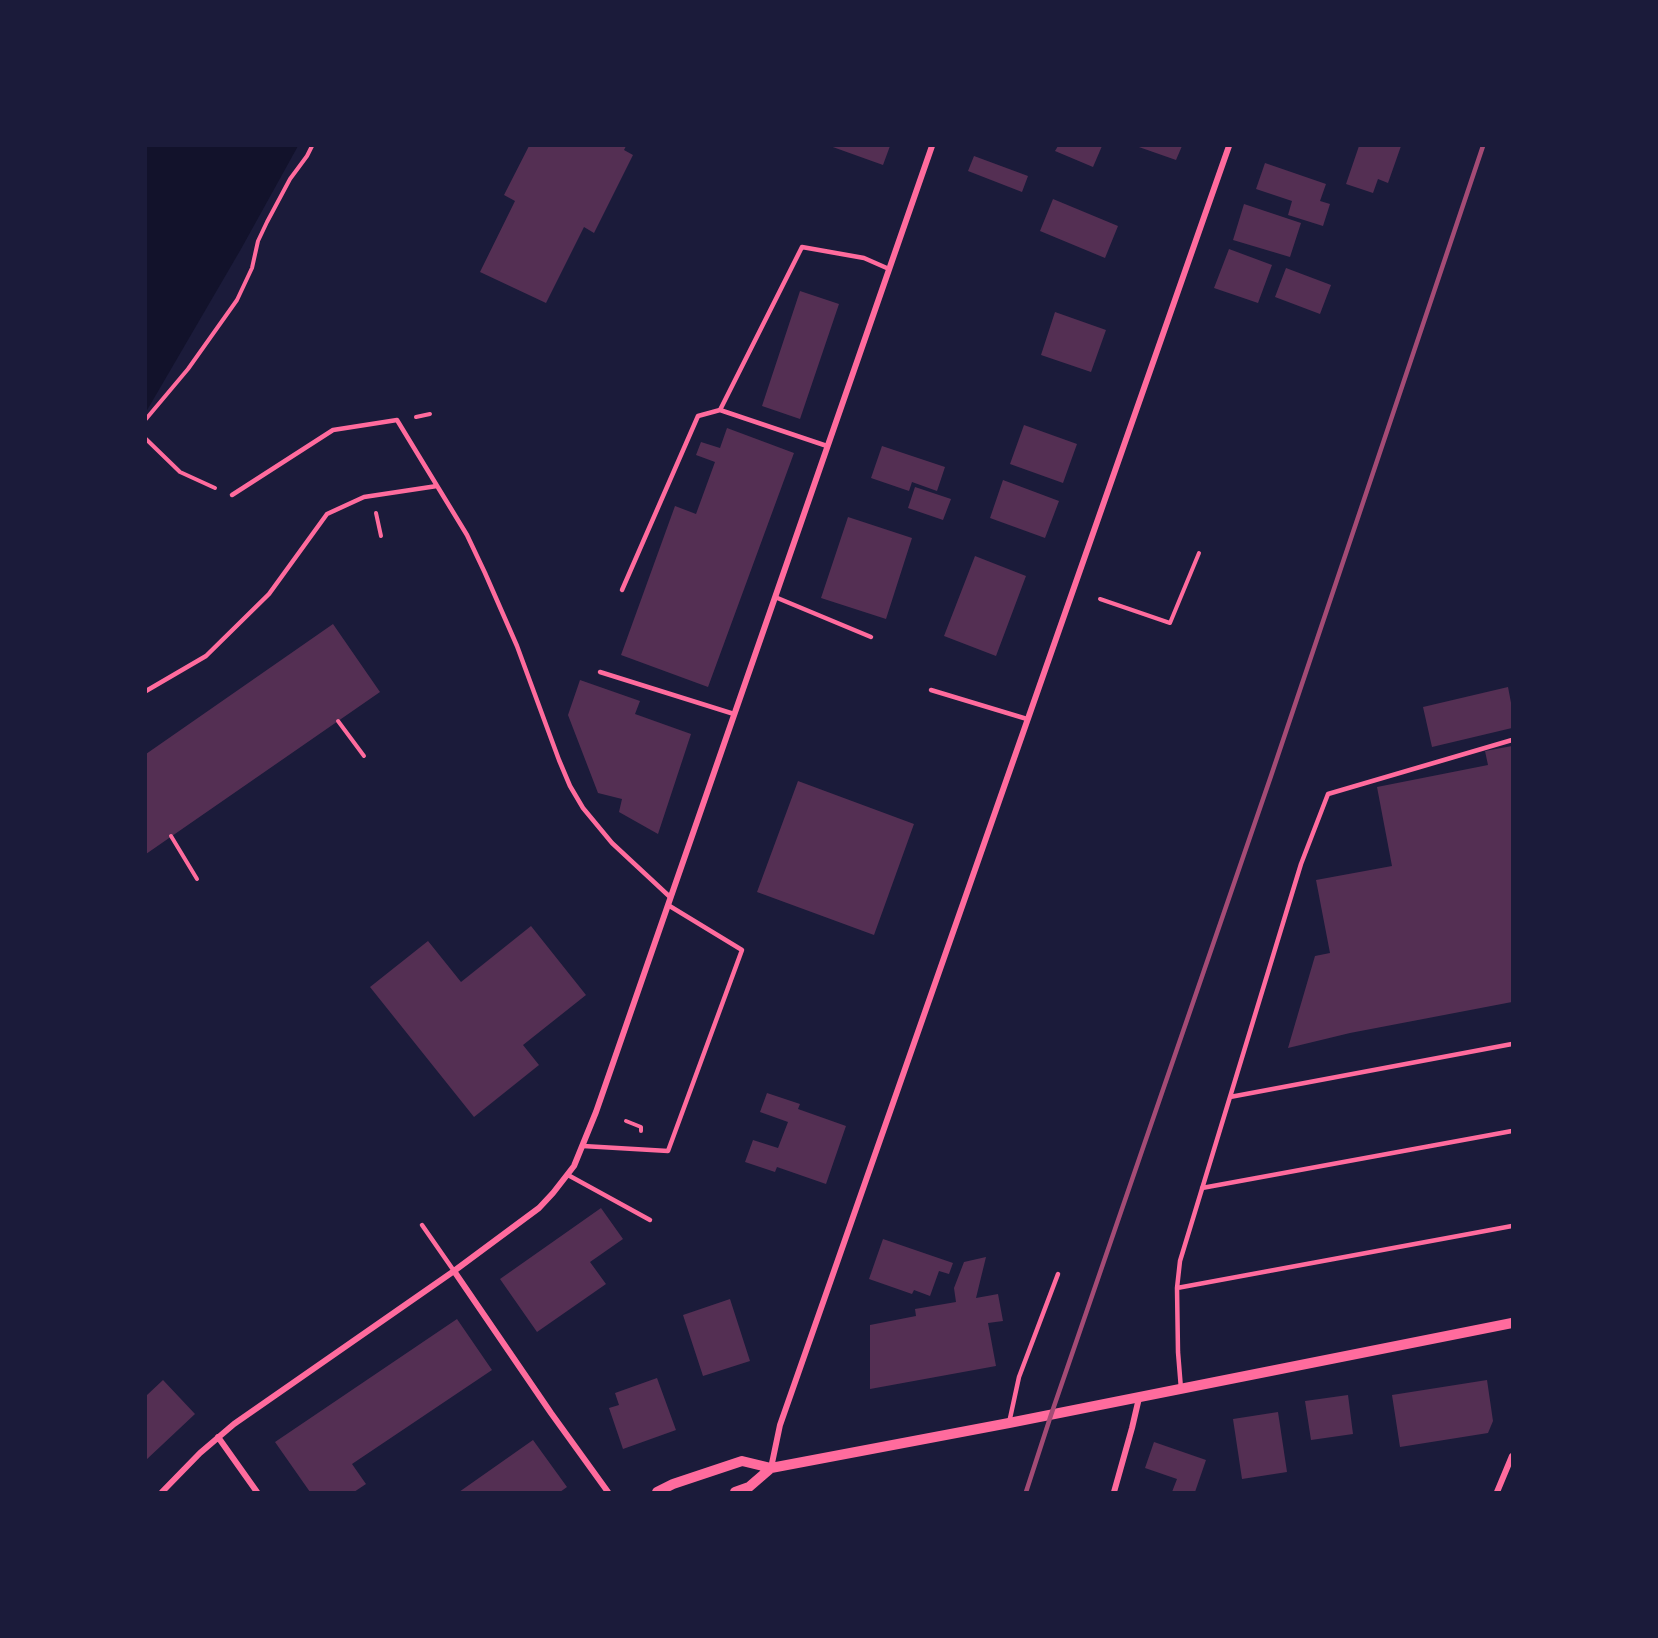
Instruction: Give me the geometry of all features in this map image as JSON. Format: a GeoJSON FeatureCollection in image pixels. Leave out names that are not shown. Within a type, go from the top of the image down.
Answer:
{"type":"FeatureCollection","features":[{"type":"Feature","properties":{"kind":"street"},"geometry":{"type":"LineString","coordinates":[[162,1492],[218,1437],[454,1271],[539,1208],[568,1175],[583,1146],[932,146]]}},
{"type":"Feature","properties":{"kind":"street"},"geometry":{"type":"LineString","coordinates":[[735,1492],[749,1487],[771,1468],[780,1425],[1228,146]]}},
{"type":"Feature","properties":{"kind":"street"},"geometry":{"type":"LineString","coordinates":[[454,1271],[608,1492]]}},
{"type":"Feature","properties":{"kind":"street"},"geometry":{"type":"LineString","coordinates":[[657,1492],[742,1461],[771,1468],[1139,1398],[1512,1323]]}},
{"type":"Feature","properties":{"kind":"street"},"geometry":{"type":"LineString","coordinates":[[1114,1492],[1139,1398]]}},
{"type":"Feature","properties":{"kind":"street"},"geometry":{"type":"LineString","coordinates":[[218,1437],[257,1492]]}},
{"type":"Feature","properties":{"kind":"street"},"geometry":{"type":"LineString","coordinates":[[1497,1492],[1512,1456]]}},
{"type":"Feature","properties":{"kind":"lane"},"geometry":{"type":"LineString","coordinates":[[720,411],[802,247],[864,258],[889,269]]}},
{"type":"Feature","properties":{"kind":"lane"},"geometry":{"type":"LineString","coordinates":[[622,590],[698,416],[720,411],[827,446]]}},
{"type":"Feature","properties":{"kind":"lane"},"geometry":{"type":"LineString","coordinates":[[232,495],[333,430],[397,420],[467,535],[502,609],[570,786],[583,808],[612,843],[670,897]]}},
{"type":"Feature","properties":{"kind":"lane"},"geometry":{"type":"LineString","coordinates":[[146,691],[206,656],[269,594],[327,514],[364,497],[437,486]]}},
{"type":"Feature","properties":{"kind":"lane"},"geometry":{"type":"LineString","coordinates":[[775,597],[871,637]]}},
{"type":"Feature","properties":{"kind":"lane"},"geometry":{"type":"LineString","coordinates":[[600,672],[734,714]]}},
{"type":"Feature","properties":{"kind":"lane"},"geometry":{"type":"LineString","coordinates":[[931,690],[1027,719]]}},
{"type":"Feature","properties":{"kind":"lane"},"geometry":{"type":"LineString","coordinates":[[1181,1389],[1177,1288],[1180,1261],[1301,864],[1328,794],[1512,740]]}},
{"type":"Feature","properties":{"kind":"lane"},"geometry":{"type":"LineString","coordinates":[[583,1146],[668,1151],[742,950],[668,905]]}},
{"type":"Feature","properties":{"kind":"lane"},"geometry":{"type":"LineString","coordinates":[[1230,1097],[1512,1044]]}},
{"type":"Feature","properties":{"kind":"lane"},"geometry":{"type":"LineString","coordinates":[[1202,1188],[1512,1131]]}},
{"type":"Feature","properties":{"kind":"lane"},"geometry":{"type":"LineString","coordinates":[[568,1175],[650,1220]]}},
{"type":"Feature","properties":{"kind":"lane"},"geometry":{"type":"LineString","coordinates":[[422,1225],[454,1271]]}},
{"type":"Feature","properties":{"kind":"lane"},"geometry":{"type":"LineString","coordinates":[[1177,1288],[1512,1226]]}},
{"type":"Feature","properties":{"kind":"lane"},"geometry":{"type":"LineString","coordinates":[[1009,1423],[1018,1377],[1058,1274]]}},
{"type":"Feature","properties":{"kind":"path"},"geometry":{"type":"LineString","coordinates":[[146,419],[188,369],[237,300],[252,268],[258,242],[267,222],[290,178],[312,146]]}},
{"type":"Feature","properties":{"kind":"path"},"geometry":{"type":"LineString","coordinates":[[146,439],[180,472],[232,495]]}},
{"type":"Feature","properties":{"kind":"path"},"geometry":{"type":"LineString","coordinates":[[1100,599],[1170,623],[1199,554]]}},
{"type":"Feature","properties":{"kind":"path"},"geometry":{"type":"LineString","coordinates":[[338,721],[364,756]]}},
{"type":"Feature","properties":{"kind":"path"},"geometry":{"type":"LineString","coordinates":[[171,836],[197,879]]}},
{"type":"Feature","properties":{"kind":"shaded area"},"geometry":{"type":"Polygon","coordinates":[[[146,146],[298,146],[146,412],[146,146]]]}},
{"type":"Feature","properties":{"kind":"building"},"geometry":{"type":"Polygon","coordinates":[[[529,146],[626,146],[624,150],[633,155],[594,233],[584,227],[546,303],[480,272],[515,201],[504,195],[529,146]]]}},
{"type":"Feature","properties":{"kind":"building"},"geometry":{"type":"Polygon","coordinates":[[[830,146],[890,146],[883,165],[830,146]]]}},
{"type":"Feature","properties":{"kind":"building"},"geometry":{"type":"Polygon","coordinates":[[[1058,146],[1102,146],[1093,167],[1055,151],[1058,146]]]}},
{"type":"Feature","properties":{"kind":"building"},"geometry":{"type":"Polygon","coordinates":[[[1136,146],[1182,146],[1176,160],[1136,146]]]}},
{"type":"Feature","properties":{"kind":"building"},"geometry":{"type":"Polygon","coordinates":[[[1359,146],[1401,146],[1388,183],[1378,179],[1373,193],[1346,184],[1359,146]]]}},
{"type":"Feature","properties":{"kind":"building"},"geometry":{"type":"Polygon","coordinates":[[[974,156],[1028,176],[1022,192],[968,171],[974,156]]]}},
{"type":"Feature","properties":{"kind":"building"},"geometry":{"type":"Polygon","coordinates":[[[1265,163],[1326,184],[1320,201],[1330,204],[1323,226],[1288,215],[1292,201],[1256,189],[1265,163]]]}},
{"type":"Feature","properties":{"kind":"building"},"geometry":{"type":"Polygon","coordinates":[[[1053,199],[1118,226],[1105,258],[1040,231],[1053,199]]]}},
{"type":"Feature","properties":{"kind":"building"},"geometry":{"type":"Polygon","coordinates":[[[1244,204],[1301,223],[1290,257],[1233,240],[1244,204]]]}},
{"type":"Feature","properties":{"kind":"building"},"geometry":{"type":"Polygon","coordinates":[[[1229,249],[1272,265],[1258,303],[1214,288],[1229,249]]]}},
{"type":"Feature","properties":{"kind":"building"},"geometry":{"type":"Polygon","coordinates":[[[1286,268],[1331,285],[1320,314],[1275,297],[1286,268]]]}},
{"type":"Feature","properties":{"kind":"building"},"geometry":{"type":"Polygon","coordinates":[[[800,291],[839,304],[800,419],[762,406],[800,291]]]}},
{"type":"Feature","properties":{"kind":"building"},"geometry":{"type":"Polygon","coordinates":[[[1055,312],[1106,330],[1091,372],[1041,355],[1055,312]]]}},
{"type":"Feature","properties":{"kind":"building"},"geometry":{"type":"Polygon","coordinates":[[[1024,425],[1077,444],[1063,483],[1010,464],[1024,425]]]}},
{"type":"Feature","properties":{"kind":"building"},"geometry":{"type":"Polygon","coordinates":[[[727,428],[794,453],[708,687],[621,655],[675,506],[696,514],[715,462],[696,455],[701,442],[720,448],[727,428]]]}},
{"type":"Feature","properties":{"kind":"building"},"geometry":{"type":"Polygon","coordinates":[[[882,446],[945,467],[937,491],[912,482],[909,491],[871,478],[882,446]]]}},
{"type":"Feature","properties":{"kind":"building"},"geometry":{"type":"Polygon","coordinates":[[[1003,480],[1059,501],[1045,538],[990,518],[1003,480]]]}},
{"type":"Feature","properties":{"kind":"building"},"geometry":{"type":"Polygon","coordinates":[[[915,487],[951,499],[943,520],[908,508],[915,487]]]}},
{"type":"Feature","properties":{"kind":"building"},"geometry":{"type":"Polygon","coordinates":[[[848,517],[912,538],[886,619],[821,598],[848,517]]]}},
{"type":"Feature","properties":{"kind":"building"},"geometry":{"type":"Polygon","coordinates":[[[975,556],[1026,576],[996,656],[944,636],[975,556]]]}},
{"type":"Feature","properties":{"kind":"building"},"geometry":{"type":"Polygon","coordinates":[[[333,624],[380,692],[146,854],[146,754],[333,624]]]}},
{"type":"Feature","properties":{"kind":"building"},"geometry":{"type":"Polygon","coordinates":[[[580,680],[640,701],[635,714],[691,734],[658,834],[619,812],[622,799],[598,793],[568,715],[580,680]]]}},
{"type":"Feature","properties":{"kind":"building"},"geometry":{"type":"Polygon","coordinates":[[[1508,687],[1512,708],[1512,728],[1432,747],[1423,707],[1508,687]]]}},
{"type":"Feature","properties":{"kind":"building"},"geometry":{"type":"Polygon","coordinates":[[[1512,746],[1512,1002],[1350,1033],[1288,1048],[1315,956],[1330,953],[1316,880],[1392,866],[1377,787],[1488,765],[1485,751],[1512,746]]]}},
{"type":"Feature","properties":{"kind":"building"},"geometry":{"type":"Polygon","coordinates":[[[798,781],[914,824],[874,935],[757,892],[798,781]]]}},
{"type":"Feature","properties":{"kind":"building"},"geometry":{"type":"Polygon","coordinates":[[[531,926],[586,995],[523,1045],[539,1065],[474,1117],[370,987],[428,941],[461,982],[531,926]]]}},
{"type":"Feature","properties":{"kind":"building"},"geometry":{"type":"Polygon","coordinates":[[[767,1093],[800,1104],[798,1109],[846,1126],[826,1184],[777,1167],[775,1172],[745,1162],[753,1140],[778,1148],[788,1122],[760,1112],[767,1093]]]}},
{"type":"Feature","properties":{"kind":"building"},"geometry":{"type":"Polygon","coordinates":[[[601,1208],[623,1239],[590,1262],[606,1284],[537,1332],[500,1279],[601,1208]]]}},
{"type":"Feature","properties":{"kind":"building"},"geometry":{"type":"Polygon","coordinates":[[[883,1239],[953,1263],[949,1274],[939,1271],[930,1296],[914,1290],[912,1294],[869,1279],[883,1239]]]}},
{"type":"Feature","properties":{"kind":"building"},"geometry":{"type":"Polygon","coordinates":[[[986,1257],[976,1298],[998,1294],[1003,1321],[988,1323],[996,1366],[870,1389],[870,1325],[916,1316],[915,1309],[956,1302],[954,1288],[964,1262],[986,1257]]]}},
{"type":"Feature","properties":{"kind":"building"},"geometry":{"type":"Polygon","coordinates":[[[730,1299],[750,1361],[703,1376],[683,1315],[730,1299]]]}},
{"type":"Feature","properties":{"kind":"building"},"geometry":{"type":"Polygon","coordinates":[[[457,1319],[492,1370],[352,1464],[366,1484],[354,1492],[310,1492],[275,1442],[457,1319]]]}},
{"type":"Feature","properties":{"kind":"building"},"geometry":{"type":"Polygon","coordinates":[[[657,1378],[676,1430],[623,1449],[609,1408],[619,1405],[615,1393],[657,1378]]]}},
{"type":"Feature","properties":{"kind":"building"},"geometry":{"type":"Polygon","coordinates":[[[163,1380],[195,1414],[146,1460],[146,1396],[163,1380]]]}},
{"type":"Feature","properties":{"kind":"building"},"geometry":{"type":"Polygon","coordinates":[[[1487,1380],[1493,1421],[1488,1433],[1400,1447],[1392,1395],[1487,1380]]]}},
{"type":"Feature","properties":{"kind":"building"},"geometry":{"type":"Polygon","coordinates":[[[1348,1395],[1353,1434],[1311,1440],[1305,1401],[1348,1395]]]}},
{"type":"Feature","properties":{"kind":"building"},"geometry":{"type":"Polygon","coordinates":[[[1278,1412],[1287,1472],[1242,1479],[1233,1419],[1278,1412]]]}},
{"type":"Feature","properties":{"kind":"building"},"geometry":{"type":"Polygon","coordinates":[[[533,1440],[567,1487],[560,1492],[459,1492],[533,1440]]]}},
{"type":"Feature","properties":{"kind":"building"},"geometry":{"type":"Polygon","coordinates":[[[1154,1442],[1206,1460],[1195,1492],[1172,1492],[1177,1479],[1145,1468],[1154,1442]]]}},
{"type":"Feature","properties":{"kind":"railway"},"geometry":{"type":"LineString","coordinates":[[1026,1492],[1483,146]]}}]}
